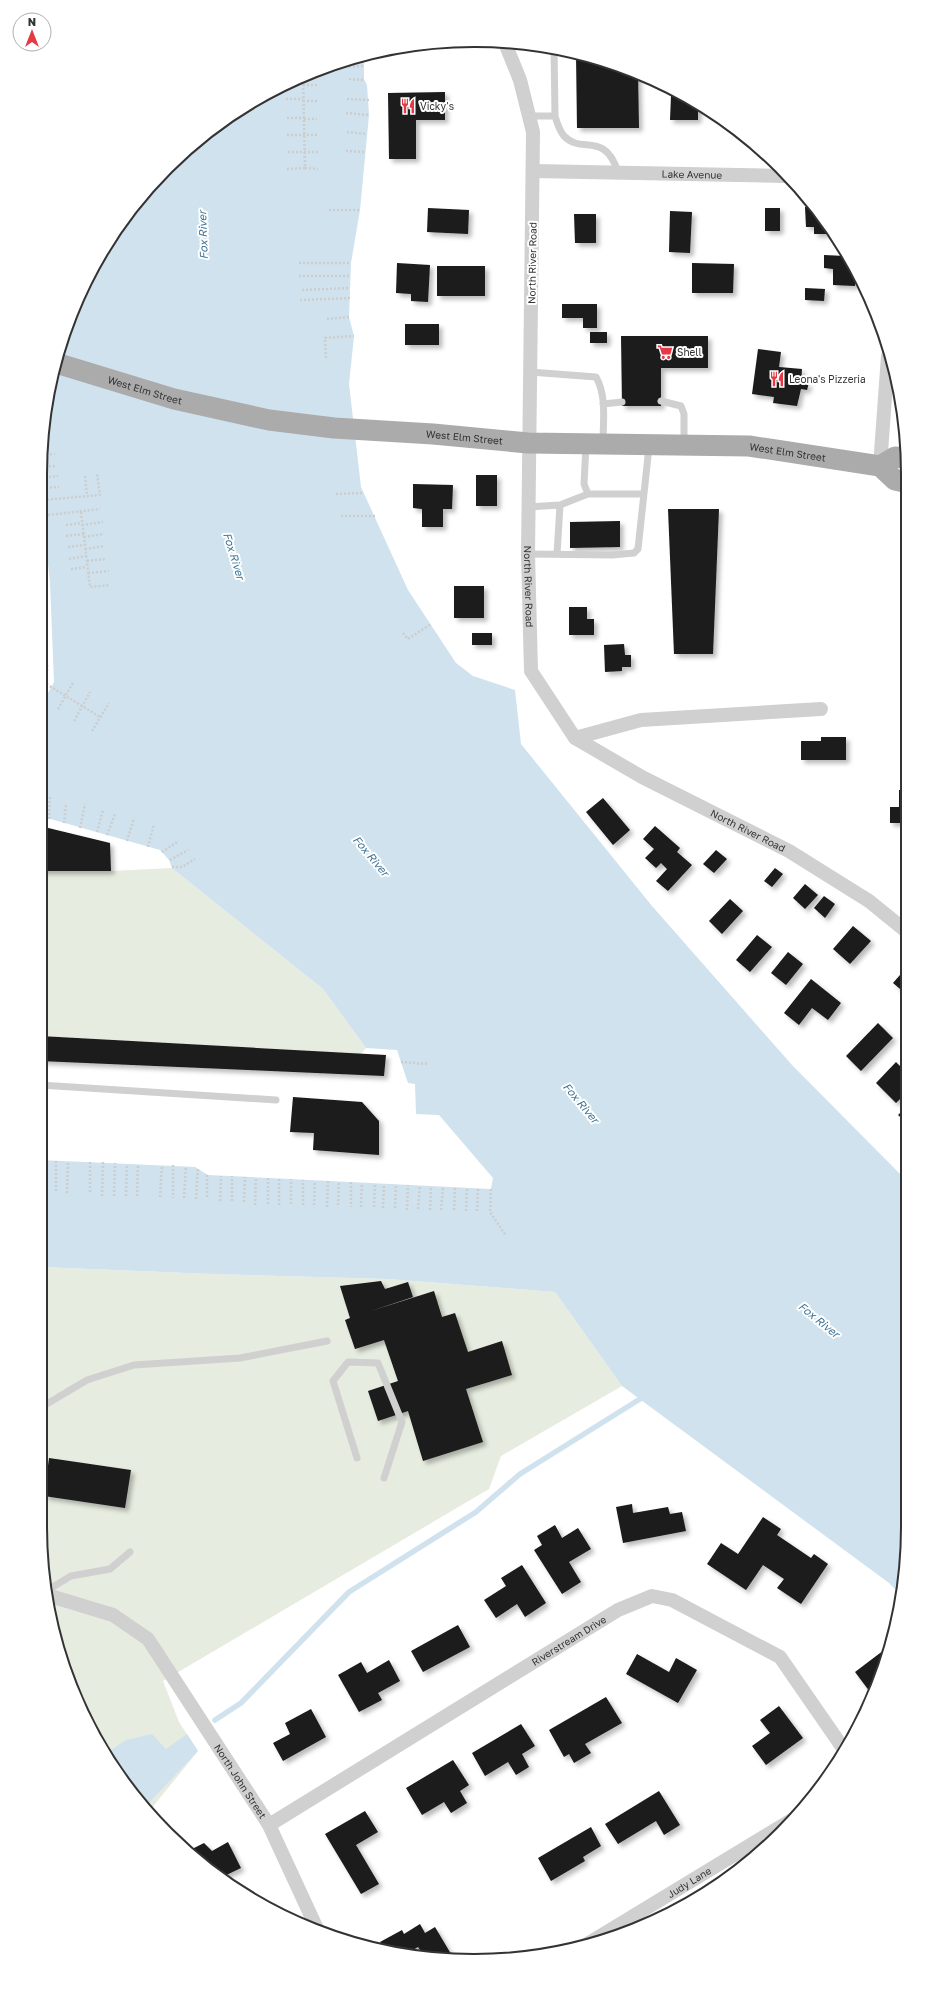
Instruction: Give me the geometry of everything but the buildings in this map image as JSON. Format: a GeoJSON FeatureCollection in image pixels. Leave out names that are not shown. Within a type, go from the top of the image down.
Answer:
{"type":"FeatureCollection","features":[{"type":"Feature","properties":{"kind":"main road","name":"West Elm Street"},"geometry":{"type":"LineString","coordinates":[[62,365],[174,399],[269,420],[334,428],[433,434],[528,443],[749,446],[880,466]]}},
{"type":"Feature","properties":{"kind":"main road"},"geometry":{"type":"LineString","coordinates":[[900,458],[895,457],[880,466],[895,480],[901,481]]}},
{"type":"Feature","properties":{"kind":"street","name":"North River Road"},"geometry":{"type":"LineString","coordinates":[[507,49],[520,80],[533,132],[528,443],[528,554],[531,671],[575,738],[642,777],[789,850],[869,901],[901,927]]}},
{"type":"Feature","properties":{"kind":"street","name":"Lake Avenue"},"geometry":{"type":"LineString","coordinates":[[533,171],[600,171],[780,176]]}},
{"type":"Feature","properties":{"kind":"street"},"geometry":{"type":"LineString","coordinates":[[880,466],[887,368]]}},
{"type":"Feature","properties":{"kind":"street"},"geometry":{"type":"LineString","coordinates":[[575,738],[641,720],[821,710]]}},
{"type":"Feature","properties":{"kind":"street","name":"Riverstream Drive"},"geometry":{"type":"LineString","coordinates":[[269,1825],[618,1610],[652,1596],[672,1600],[780,1657],[841,1745]]}},
{"type":"Feature","properties":{"kind":"street","name":"North John Street"},"geometry":{"type":"LineString","coordinates":[[53,1597],[113,1615],[148,1639],[269,1825],[314,1922]]}},
{"type":"Feature","properties":{"kind":"street","name":"Judy Lane"},"geometry":{"type":"LineString","coordinates":[[606,1932],[774,1830]]}},
{"type":"Feature","properties":{"kind":"lane"},"geometry":{"type":"LineString","coordinates":[[554,55],[555,116],[559,130],[565,137],[572,141],[599,147],[607,151],[611,155],[618,172]]}},
{"type":"Feature","properties":{"kind":"lane"},"geometry":{"type":"LineString","coordinates":[[529,116],[555,116]]}},
{"type":"Feature","properties":{"kind":"lane"},"geometry":{"type":"LineString","coordinates":[[530,372],[596,376],[600,384],[603,404],[584,484],[588,494]]}},
{"type":"Feature","properties":{"kind":"lane"},"geometry":{"type":"LineString","coordinates":[[661,401],[681,406],[684,414],[684,445]]}},
{"type":"Feature","properties":{"kind":"lane"},"geometry":{"type":"LineString","coordinates":[[603,404],[622,402]]}},
{"type":"Feature","properties":{"kind":"lane"},"geometry":{"type":"LineString","coordinates":[[528,554],[612,555],[634,553],[638,549],[649,445]]}},
{"type":"Feature","properties":{"kind":"lane"},"geometry":{"type":"LineString","coordinates":[[528,507],[560,505],[588,494],[644,494]]}},
{"type":"Feature","properties":{"kind":"lane"},"geometry":{"type":"LineString","coordinates":[[557,554],[560,505]]}},
{"type":"Feature","properties":{"kind":"lane"},"geometry":{"type":"LineString","coordinates":[[47,1085],[276,1100]]}},
{"type":"Feature","properties":{"kind":"lane"},"geometry":{"type":"LineString","coordinates":[[47,1404],[87,1380],[134,1366],[240,1358],[327,1341]]}},
{"type":"Feature","properties":{"kind":"lane"},"geometry":{"type":"LineString","coordinates":[[357,1458],[333,1381],[348,1362],[378,1363],[402,1422],[384,1478]]}},
{"type":"Feature","properties":{"kind":"lane"},"geometry":{"type":"LineString","coordinates":[[52,1588],[71,1576],[110,1568],[130,1552]]}},
{"type":"Feature","properties":{"kind":"path"},"geometry":{"type":"LineString","coordinates":[[352,65],[364,66]]}},
{"type":"Feature","properties":{"kind":"path"},"geometry":{"type":"LineString","coordinates":[[349,79],[364,80]]}},
{"type":"Feature","properties":{"kind":"path"},"geometry":{"type":"LineString","coordinates":[[304,168],[303,84],[317,85]]}},
{"type":"Feature","properties":{"kind":"path"},"geometry":{"type":"LineString","coordinates":[[348,98],[368,100]]}},
{"type":"Feature","properties":{"kind":"path"},"geometry":{"type":"LineString","coordinates":[[286,99],[317,102]]}},
{"type":"Feature","properties":{"kind":"path"},"geometry":{"type":"LineString","coordinates":[[346,113],[368,115]]}},
{"type":"Feature","properties":{"kind":"path"},"geometry":{"type":"LineString","coordinates":[[287,118],[317,119]]}},
{"type":"Feature","properties":{"kind":"path"},"geometry":{"type":"LineString","coordinates":[[347,132],[367,134]]}},
{"type":"Feature","properties":{"kind":"path"},"geometry":{"type":"LineString","coordinates":[[287,135],[318,135]]}},
{"type":"Feature","properties":{"kind":"path"},"geometry":{"type":"LineString","coordinates":[[346,151],[366,152]]}},
{"type":"Feature","properties":{"kind":"path"},"geometry":{"type":"LineString","coordinates":[[288,152],[318,152]]}},
{"type":"Feature","properties":{"kind":"path"},"geometry":{"type":"LineString","coordinates":[[287,169],[318,169]]}},
{"type":"Feature","properties":{"kind":"path"},"geometry":{"type":"LineString","coordinates":[[330,210],[360,210]]}},
{"type":"Feature","properties":{"kind":"path"},"geometry":{"type":"LineString","coordinates":[[299,263],[351,263]]}},
{"type":"Feature","properties":{"kind":"path"},"geometry":{"type":"LineString","coordinates":[[299,276],[350,276]]}},
{"type":"Feature","properties":{"kind":"path"},"geometry":{"type":"LineString","coordinates":[[302,290],[349,288]]}},
{"type":"Feature","properties":{"kind":"path"},"geometry":{"type":"LineString","coordinates":[[300,300],[350,298]]}},
{"type":"Feature","properties":{"kind":"path"},"geometry":{"type":"LineString","coordinates":[[327,319],[349,317]]}},
{"type":"Feature","properties":{"kind":"path"},"geometry":{"type":"LineString","coordinates":[[326,358],[325,338],[354,336]]}},
{"type":"Feature","properties":{"kind":"path"},"geometry":{"type":"LineString","coordinates":[[48,455],[55,454]]}},
{"type":"Feature","properties":{"kind":"path"},"geometry":{"type":"LineString","coordinates":[[47,467],[57,466]]}},
{"type":"Feature","properties":{"kind":"path"},"geometry":{"type":"LineString","coordinates":[[47,500],[100,495],[97,474]]}},
{"type":"Feature","properties":{"kind":"path"},"geometry":{"type":"LineString","coordinates":[[47,477],[58,476]]}},
{"type":"Feature","properties":{"kind":"path"},"geometry":{"type":"LineString","coordinates":[[85,476],[87,496]]}},
{"type":"Feature","properties":{"kind":"path"},"geometry":{"type":"LineString","coordinates":[[47,488],[60,487]]}},
{"type":"Feature","properties":{"kind":"path"},"geometry":{"type":"LineString","coordinates":[[336,494],[364,493]]}},
{"type":"Feature","properties":{"kind":"path"},"geometry":{"type":"LineString","coordinates":[[47,515],[100,509]]}},
{"type":"Feature","properties":{"kind":"path"},"geometry":{"type":"LineString","coordinates":[[81,512],[90,587],[110,585]]}},
{"type":"Feature","properties":{"kind":"path"},"geometry":{"type":"LineString","coordinates":[[340,516],[375,516]]}},
{"type":"Feature","properties":{"kind":"path"},"geometry":{"type":"LineString","coordinates":[[66,525],[103,522]]}},
{"type":"Feature","properties":{"kind":"path"},"geometry":{"type":"LineString","coordinates":[[66,536],[104,534]]}},
{"type":"Feature","properties":{"kind":"path"},"geometry":{"type":"LineString","coordinates":[[68,547],[106,546]]}},
{"type":"Feature","properties":{"kind":"path"},"geometry":{"type":"LineString","coordinates":[[69,558],[86,556]]}},
{"type":"Feature","properties":{"kind":"path"},"geometry":{"type":"LineString","coordinates":[[87,561],[107,558]]}},
{"type":"Feature","properties":{"kind":"path"},"geometry":{"type":"LineString","coordinates":[[70,569],[87,567]]}},
{"type":"Feature","properties":{"kind":"path"},"geometry":{"type":"LineString","coordinates":[[88,573],[109,571]]}},
{"type":"Feature","properties":{"kind":"path"},"geometry":{"type":"LineString","coordinates":[[403,633],[408,639],[431,624]]}},
{"type":"Feature","properties":{"kind":"path"},"geometry":{"type":"LineString","coordinates":[[58,709],[74,681]]}},
{"type":"Feature","properties":{"kind":"path"},"geometry":{"type":"LineString","coordinates":[[47,684],[100,717]]}},
{"type":"Feature","properties":{"kind":"path"},"geometry":{"type":"LineString","coordinates":[[74,721],[90,692]]}},
{"type":"Feature","properties":{"kind":"path"},"geometry":{"type":"LineString","coordinates":[[92,730],[109,703]]}},
{"type":"Feature","properties":{"kind":"path"},"geometry":{"type":"LineString","coordinates":[[49,819],[50,796]]}},
{"type":"Feature","properties":{"kind":"path"},"geometry":{"type":"LineString","coordinates":[[64,823],[66,804]]}},
{"type":"Feature","properties":{"kind":"path"},"geometry":{"type":"LineString","coordinates":[[80,828],[85,804]]}},
{"type":"Feature","properties":{"kind":"path"},"geometry":{"type":"LineString","coordinates":[[97,832],[103,810]]}},
{"type":"Feature","properties":{"kind":"path"},"geometry":{"type":"LineString","coordinates":[[107,835],[115,814]]}},
{"type":"Feature","properties":{"kind":"path"},"geometry":{"type":"LineString","coordinates":[[126,841],[134,818]]}},
{"type":"Feature","properties":{"kind":"path"},"geometry":{"type":"LineString","coordinates":[[148,847],[154,824]]}},
{"type":"Feature","properties":{"kind":"path"},"geometry":{"type":"LineString","coordinates":[[162,852],[179,841]]}},
{"type":"Feature","properties":{"kind":"path"},"geometry":{"type":"LineString","coordinates":[[170,860],[188,850]]}},
{"type":"Feature","properties":{"kind":"path"},"geometry":{"type":"LineString","coordinates":[[172,867],[182,867],[195,859]]}},
{"type":"Feature","properties":{"kind":"path"},"geometry":{"type":"LineString","coordinates":[[401,1062],[427,1064]]}},
{"type":"Feature","properties":{"kind":"path"},"geometry":{"type":"LineString","coordinates":[[56,1161],[56,1192]]}},
{"type":"Feature","properties":{"kind":"path"},"geometry":{"type":"LineString","coordinates":[[67,1193],[68,1161]]}},
{"type":"Feature","properties":{"kind":"path"},"geometry":{"type":"LineString","coordinates":[[90,1162],[90,1194]]}},
{"type":"Feature","properties":{"kind":"path"},"geometry":{"type":"LineString","coordinates":[[102,1196],[103,1162]]}},
{"type":"Feature","properties":{"kind":"path"},"geometry":{"type":"LineString","coordinates":[[114,1196],[115,1163]]}},
{"type":"Feature","properties":{"kind":"path"},"geometry":{"type":"LineString","coordinates":[[126,1196],[127,1164]]}},
{"type":"Feature","properties":{"kind":"path"},"geometry":{"type":"LineString","coordinates":[[137,1196],[138,1164]]}},
{"type":"Feature","properties":{"kind":"path"},"geometry":{"type":"LineString","coordinates":[[160,1197],[162,1165]]}},
{"type":"Feature","properties":{"kind":"path"},"geometry":{"type":"LineString","coordinates":[[173,1165],[173,1198]]}},
{"type":"Feature","properties":{"kind":"path"},"geometry":{"type":"LineString","coordinates":[[184,1198],[186,1166]]}},
{"type":"Feature","properties":{"kind":"path"},"geometry":{"type":"LineString","coordinates":[[196,1199],[198,1168]]}},
{"type":"Feature","properties":{"kind":"path"},"geometry":{"type":"LineString","coordinates":[[208,1175],[208,1199]]}},
{"type":"Feature","properties":{"kind":"path"},"geometry":{"type":"LineString","coordinates":[[220,1201],[221,1176]]}},
{"type":"Feature","properties":{"kind":"path"},"geometry":{"type":"LineString","coordinates":[[232,1176],[232,1201]]}},
{"type":"Feature","properties":{"kind":"path"},"geometry":{"type":"LineString","coordinates":[[244,1202],[245,1177]]}},
{"type":"Feature","properties":{"kind":"path"},"geometry":{"type":"LineString","coordinates":[[255,1204],[256,1178]]}},
{"type":"Feature","properties":{"kind":"path"},"geometry":{"type":"LineString","coordinates":[[268,1178],[268,1204]]}},
{"type":"Feature","properties":{"kind":"path"},"geometry":{"type":"LineString","coordinates":[[279,1179],[279,1205]]}},
{"type":"Feature","properties":{"kind":"path"},"geometry":{"type":"LineString","coordinates":[[291,1204],[292,1179]]}},
{"type":"Feature","properties":{"kind":"path"},"geometry":{"type":"LineString","coordinates":[[303,1180],[303,1205]]}},
{"type":"Feature","properties":{"kind":"path"},"geometry":{"type":"LineString","coordinates":[[314,1205],[315,1181]]}},
{"type":"Feature","properties":{"kind":"path"},"geometry":{"type":"LineString","coordinates":[[327,1207],[328,1181]]}},
{"type":"Feature","properties":{"kind":"path"},"geometry":{"type":"LineString","coordinates":[[338,1205],[339,1182]]}},
{"type":"Feature","properties":{"kind":"path"},"geometry":{"type":"LineString","coordinates":[[351,1182],[351,1207]]}},
{"type":"Feature","properties":{"kind":"path"},"geometry":{"type":"LineString","coordinates":[[361,1207],[362,1183]]}},
{"type":"Feature","properties":{"kind":"path"},"geometry":{"type":"LineString","coordinates":[[374,1208],[375,1184]]}},
{"type":"Feature","properties":{"kind":"path"},"geometry":{"type":"LineString","coordinates":[[383,1208],[384,1184]]}},
{"type":"Feature","properties":{"kind":"path"},"geometry":{"type":"LineString","coordinates":[[395,1208],[396,1185]]}},
{"type":"Feature","properties":{"kind":"path"},"geometry":{"type":"LineString","coordinates":[[407,1210],[408,1185]]}},
{"type":"Feature","properties":{"kind":"path"},"geometry":{"type":"LineString","coordinates":[[418,1209],[420,1186]]}},
{"type":"Feature","properties":{"kind":"path"},"geometry":{"type":"LineString","coordinates":[[430,1210],[431,1186]]}},
{"type":"Feature","properties":{"kind":"path"},"geometry":{"type":"LineString","coordinates":[[442,1210],[443,1187]]}},
{"type":"Feature","properties":{"kind":"path"},"geometry":{"type":"LineString","coordinates":[[454,1210],[455,1188]]}},
{"type":"Feature","properties":{"kind":"path"},"geometry":{"type":"LineString","coordinates":[[466,1211],[467,1188]]}},
{"type":"Feature","properties":{"kind":"path"},"geometry":{"type":"LineString","coordinates":[[477,1211],[478,1189]]}},
{"type":"Feature","properties":{"kind":"path"},"geometry":{"type":"LineString","coordinates":[[491,1189],[490,1212],[506,1236]]}},
{"type":"Feature","properties":{"kind":"shaded area"},"geometry":{"type":"Polygon","coordinates":[[[172,868],[323,989],[366,1048],[361,1054],[47,1036],[47,871],[111,871],[172,868]]]}},
{"type":"Feature","properties":{"kind":"shaded area"},"geometry":{"type":"Polygon","coordinates":[[[47,1267],[388,1279],[555,1292],[622,1386],[501,1456],[489,1489],[163,1681],[179,1722],[198,1751],[152,1808],[135,1787],[104,1740],[91,1716],[70,1664],[55,1610],[48,1555],[47,1267]]]}},
{"type":"Feature","properties":{"kind":"water","name":"Fox River"},"geometry":{"type":"Polygon","coordinates":[[[364,62],[364,79],[367,85],[369,115],[360,210],[351,263],[349,317],[354,336],[349,384],[361,487],[408,590],[456,663],[473,676],[515,690],[521,744],[652,906],[792,1065],[901,1175],[901,1527],[900,1555],[896,1590],[889,1583],[622,1386],[555,1292],[388,1279],[47,1267],[47,1160],[195,1167],[208,1175],[491,1189],[493,1178],[439,1115],[416,1114],[415,1084],[408,1083],[397,1050],[366,1048],[323,989],[172,868],[169,860],[160,850],[47,818],[47,695],[54,682],[50,583],[47,553],[47,474],[48,446],[55,391],[70,337],[91,285],[104,260],[135,214],[153,192],[192,153],[214,135],[261,104],[285,91],[337,70],[364,62]]]}},
{"type":"Feature","properties":{"kind":"water"},"geometry":{"type":"Polygon","coordinates":[[[152,1734],[166,1749],[187,1734],[198,1751],[148,1803],[135,1787],[110,1750],[126,1740],[152,1734]]]}},
{"type":"Feature","properties":{"kind":"waterway"},"geometry":{"type":"LineString","coordinates":[[215,1720],[241,1703],[349,1592],[476,1512],[520,1474],[640,1399]]}},
{"type":"Feature","properties":{"kind":"place","name":"Vicky's"},"geometry":{"type":"Point","coordinates":[408,106]}},
{"type":"Feature","properties":{"kind":"place","name":"Shell"},"geometry":{"type":"Point","coordinates":[665,352]}},
{"type":"Feature","properties":{"kind":"place","name":"Leona's Pizzeria"},"geometry":{"type":"Point","coordinates":[777,379]}}]}
